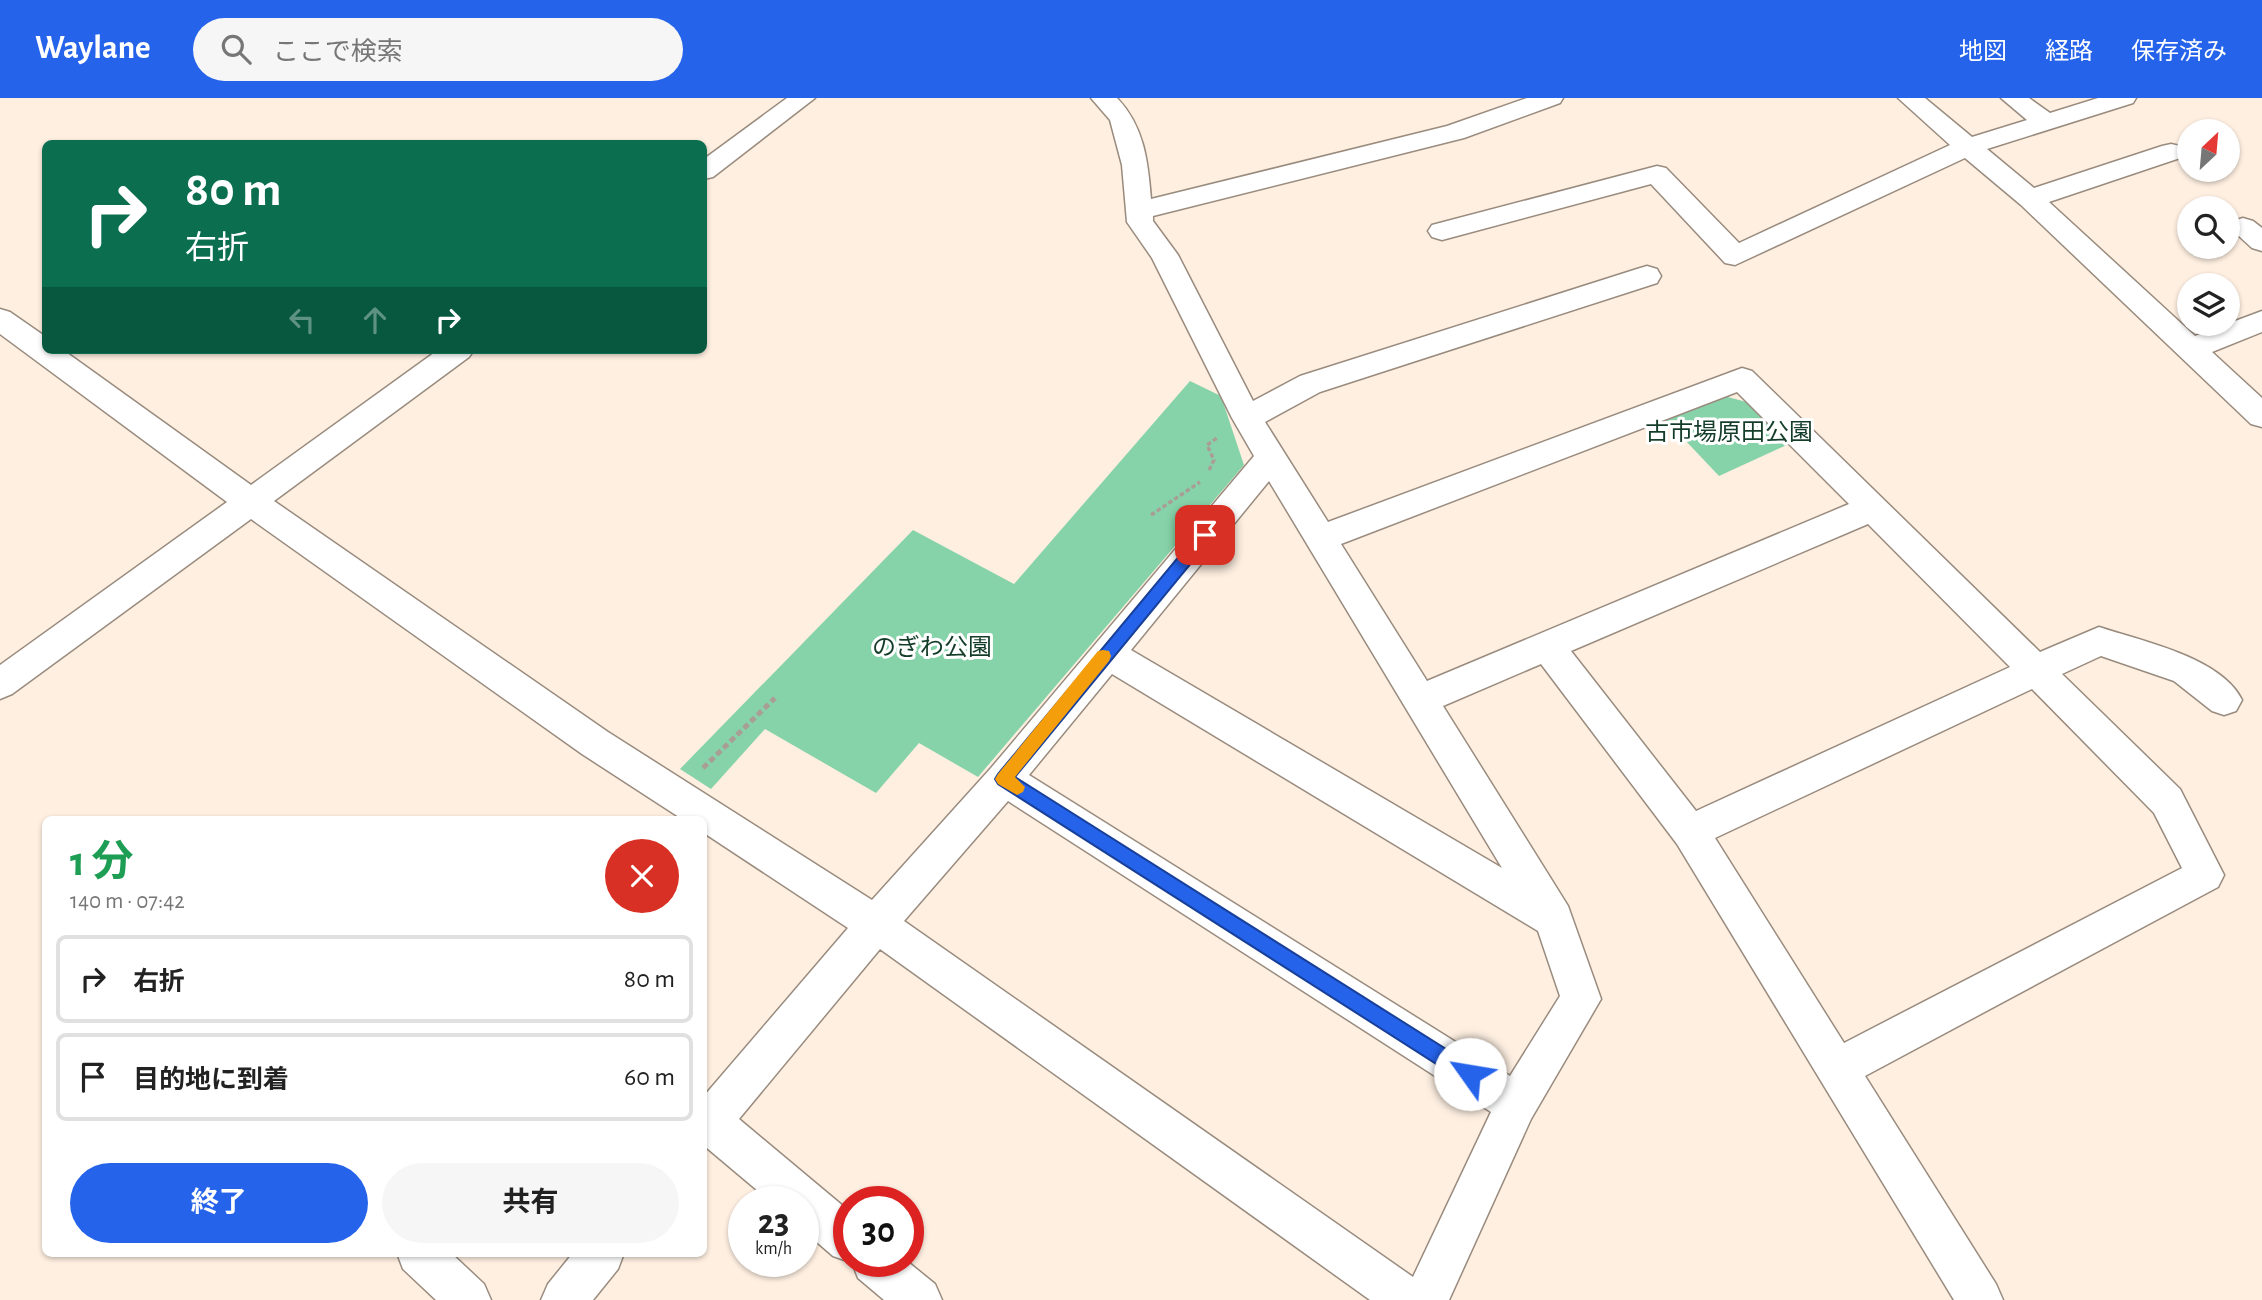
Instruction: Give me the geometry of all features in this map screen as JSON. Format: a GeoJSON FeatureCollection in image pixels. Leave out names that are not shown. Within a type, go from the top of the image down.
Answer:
{"type":"FeatureCollection","features":[{"type":"Feature","properties":{"kind":"street"},"geometry":{"type":"LineString","coordinates":[[707,169],[803,98]]}},
{"type":"Feature","properties":{"kind":"street"},"geometry":{"type":"LineString","coordinates":[[1103,98],[1122,118],[1135,165],[1140,222],[1164,255],[1247,418],[1554,919],[1581,999],[1516,1104],[1426,1300]]}},
{"type":"Feature","properties":{"kind":"street"},"geometry":{"type":"LineString","coordinates":[[1139,211],[1454,132],[1551,98]]}},
{"type":"Feature","properties":{"kind":"street"},"geometry":{"type":"LineString","coordinates":[[1910,98],[2030,199],[2262,416]]}},
{"type":"Feature","properties":{"kind":"street"},"geometry":{"type":"LineString","coordinates":[[2013,98],[2047,122]]}},
{"type":"Feature","properties":{"kind":"street"},"geometry":{"type":"LineString","coordinates":[[1442,230],[1657,174],[1735,256],[1967,147],[2124,98]]}},
{"type":"Feature","properties":{"kind":"street"},"geometry":{"type":"LineString","coordinates":[[2030,199],[2171,152]]}},
{"type":"Feature","properties":{"kind":"street"},"geometry":{"type":"LineString","coordinates":[[1247,418],[1310,384],[1647,276]]}},
{"type":"Feature","properties":{"kind":"street"},"geometry":{"type":"LineString","coordinates":[[0,319],[42,350]]}},
{"type":"Feature","properties":{"kind":"street"},"geometry":{"type":"LineString","coordinates":[[2190,349],[2262,321]]}},
{"type":"Feature","properties":{"kind":"street"},"geometry":{"type":"LineString","coordinates":[[48,354],[251,502],[584,735],[676,795],[695,816]]}},
{"type":"Feature","properties":{"kind":"street"},"geometry":{"type":"LineString","coordinates":[[0,684],[454,354]]}},
{"type":"Feature","properties":{"kind":"street"},"geometry":{"type":"LineString","coordinates":[[1322,538],[1742,379],[2167,801],[2205,875],[1837,1069]]}},
{"type":"Feature","properties":{"kind":"street"},"geometry":{"type":"LineString","coordinates":[[707,1124],[876,924],[1004,779],[1272,456]]}},
{"type":"Feature","properties":{"kind":"street"},"geometry":{"type":"LineString","coordinates":[[1420,701],[1873,509]]}},
{"type":"Feature","properties":{"kind":"street"},"geometry":{"type":"LineString","coordinates":[[1690,832],[2099,641],[2186,671],[2224,700]]}},
{"type":"Feature","properties":{"kind":"street"},"geometry":{"type":"LineString","coordinates":[[1547,646],[1690,832],[1980,1300]]}},
{"type":"Feature","properties":{"kind":"street"},"geometry":{"type":"LineString","coordinates":[[1106,653],[1554,919]]}},
{"type":"Feature","properties":{"kind":"street"},"geometry":{"type":"LineString","coordinates":[[1004,779],[1516,1104]]}},
{"type":"Feature","properties":{"kind":"street"},"geometry":{"type":"LineString","coordinates":[[713,835],[876,924],[1408,1300]]}},
{"type":"Feature","properties":{"kind":"street"},"geometry":{"type":"LineString","coordinates":[[707,1126],[833,1227]]}},
{"type":"Feature","properties":{"kind":"street"},"geometry":{"type":"LineString","coordinates":[[423,1257],[468,1300]]}},
{"type":"Feature","properties":{"kind":"street"},"geometry":{"type":"LineString","coordinates":[[564,1300],[599,1257]]}},
{"type":"Feature","properties":{"kind":"street"},"geometry":{"type":"LineString","coordinates":[[892,1277],[919,1300]]}},
{"type":"Feature","properties":{"kind":"path"},"geometry":{"type":"LineString","coordinates":[[1151,515],[1205,478],[1214,460],[1207,445],[1247,418]]}},
{"type":"Feature","properties":{"kind":"path"},"geometry":{"type":"LineString","coordinates":[[676,795],[775,698]]}},
{"type":"Feature","properties":{"kind":"green space","name":"のぎわ公園"},"geometry":{"type":"Polygon","coordinates":[[[1190,381],[1221,396],[1244,465],[978,777],[919,743],[876,793],[765,729],[711,789],[680,769],[913,530],[1014,584],[1190,381]]]}},
{"type":"Feature","properties":{"kind":"green space","name":"古市場原田公園"},"geometry":{"type":"Polygon","coordinates":[[[1724,396],[1754,404],[1793,442],[1719,476],[1666,420],[1724,396]]]}},
{"type":"Feature","properties":{"kind":"slow traffic"},"geometry":{"type":"LineString","coordinates":[[1017,787],[1004,779],[1103,656]]}},
{"type":"Feature","properties":{"kind":"route"},"geometry":{"type":"LineString","coordinates":[[1205,535],[1004,779],[1470,1074]]}}]}
